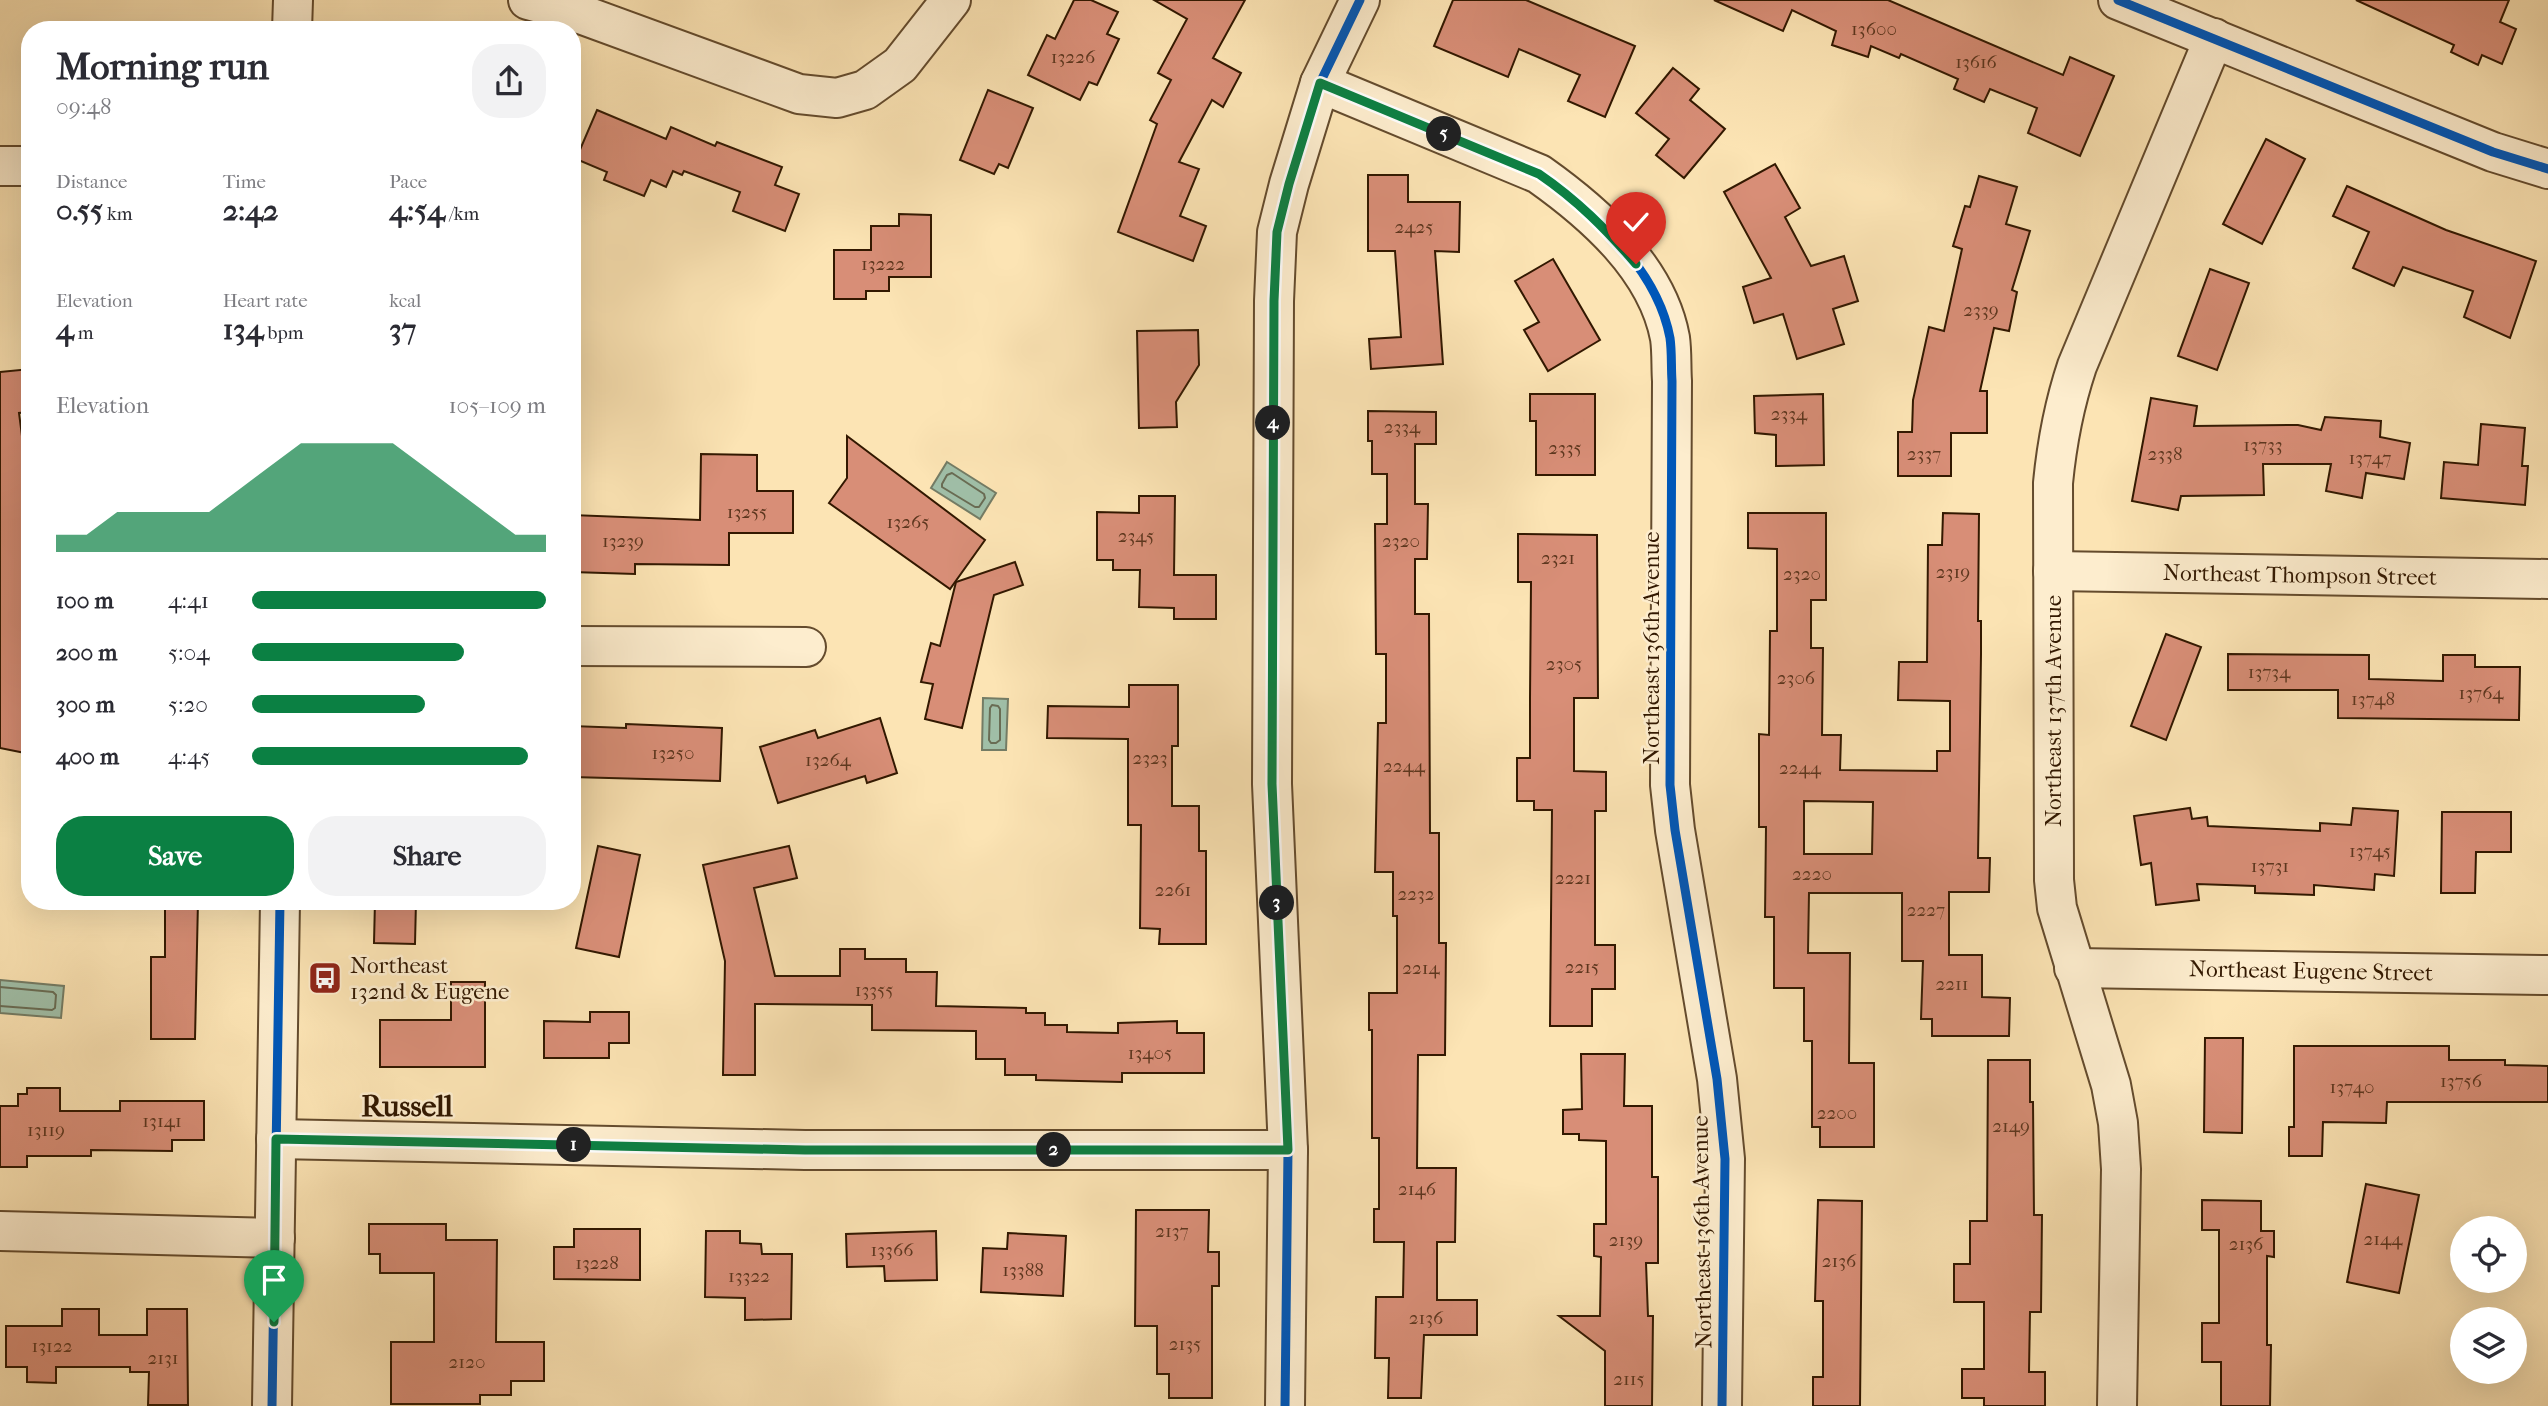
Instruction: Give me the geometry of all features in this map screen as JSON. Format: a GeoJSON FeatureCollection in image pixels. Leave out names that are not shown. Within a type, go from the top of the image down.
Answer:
{"type":"FeatureCollection","features":[{"type":"Feature","properties":{"kind":"street"},"geometry":{"type":"LineString","coordinates":[[292,21],[293,0]]}},
{"type":"Feature","properties":{"kind":"street"},"geometry":{"type":"LineString","coordinates":[[528,0],[583,15],[799,94],[837,98],[864,90],[900,65],[951,0]]}},
{"type":"Feature","properties":{"kind":"street"},"geometry":{"type":"LineString","coordinates":[[1285,1406],[1288,1150],[1272,784],[1274,301],[1277,232],[1320,83],[1360,0]]}},
{"type":"Feature","properties":{"kind":"street"},"geometry":{"type":"LineString","coordinates":[[2118,0],[2493,152],[2548,169]]}},
{"type":"Feature","properties":{"kind":"street","name":"Northeast 137th Avenue"},"geometry":{"type":"LineString","coordinates":[[2117,1406],[2121,1169],[2118,1123],[2111,1085],[2057,908],[2054,880],[2053,483],[2057,439],[2065,403],[2214,38]]}},
{"type":"Feature","properties":{"kind":"street","name":"Northeast 136th Avenue"},"geometry":{"type":"LineString","coordinates":[[1320,83],[1539,174],[1570,195],[1607,230],[1636,264],[1657,299],[1670,338],[1670,785],[1675,830],[1717,1079],[1725,1159],[1722,1406]]}},
{"type":"Feature","properties":{"kind":"street"},"geometry":{"type":"LineString","coordinates":[[0,166],[21,166]]}},
{"type":"Feature","properties":{"kind":"street","name":"Northeast Thompson Street"},"geometry":{"type":"LineString","coordinates":[[2053,571],[2548,579]]}},
{"type":"Feature","properties":{"kind":"street"},"geometry":{"type":"LineString","coordinates":[[581,646],[806,647]]}},
{"type":"Feature","properties":{"kind":"street"},"geometry":{"type":"LineString","coordinates":[[272,1406],[280,910]]}},
{"type":"Feature","properties":{"kind":"street","name":"Northeast Eugene Street"},"geometry":{"type":"LineString","coordinates":[[2074,968],[2548,975]]}},
{"type":"Feature","properties":{"kind":"street"},"geometry":{"type":"LineString","coordinates":[[276,1139],[805,1150],[1288,1150]]}},
{"type":"Feature","properties":{"kind":"street"},"geometry":{"type":"LineString","coordinates":[[0,1231],[275,1238]]}},
{"type":"Feature","properties":{"kind":"water"},"geometry":{"type":"Polygon","coordinates":[[[947,462],[996,493],[980,519],[931,488],[947,462]]]}},
{"type":"Feature","properties":{"kind":"water"},"geometry":{"type":"Polygon","coordinates":[[[983,698],[1008,699],[1006,750],[982,750],[983,698]]]}},
{"type":"Feature","properties":{"kind":"water"},"geometry":{"type":"Polygon","coordinates":[[[0,980],[64,986],[61,1018],[0,1013],[0,980]]]}},
{"type":"Feature","properties":{"kind":"building"},"geometry":{"type":"Polygon","coordinates":[[[1074,0],[1091,0],[1118,12],[1107,34],[1119,39],[1097,85],[1089,82],[1080,100],[1028,75],[1047,35],[1055,39],[1074,0]]]}},
{"type":"Feature","properties":{"kind":"building"},"geometry":{"type":"Polygon","coordinates":[[[1154,0],[1245,0],[1213,58],[1241,73],[1223,107],[1212,100],[1179,162],[1199,169],[1180,216],[1206,226],[1193,261],[1118,232],[1157,124],[1150,120],[1171,80],[1158,73],[1187,19],[1154,0]]]}},
{"type":"Feature","properties":{"kind":"building"},"geometry":{"type":"Polygon","coordinates":[[[1453,0],[1526,0],[1635,46],[1605,117],[1568,101],[1580,75],[1519,49],[1508,77],[1434,46],[1453,0]]]}},
{"type":"Feature","properties":{"kind":"building"},"geometry":{"type":"Polygon","coordinates":[[[1714,0],[1888,0],[2063,75],[2070,57],[2114,76],[2080,156],[2028,133],[2037,108],[1990,89],[1984,102],[1954,89],[1958,79],[1901,54],[1899,58],[1871,46],[1868,57],[1832,45],[1836,31],[1792,10],[1783,31],[1714,0]]]}},
{"type":"Feature","properties":{"kind":"building"},"geometry":{"type":"Polygon","coordinates":[[[2356,0],[2509,0],[2500,22],[2516,29],[2502,64],[2482,55],[2478,65],[2451,52],[2454,45],[2356,0]]]}},
{"type":"Feature","properties":{"kind":"building"},"geometry":{"type":"Polygon","coordinates":[[[1673,68],[1699,89],[1690,100],[1725,129],[1684,178],[1656,155],[1669,139],[1636,113],[1673,68]]]}},
{"type":"Feature","properties":{"kind":"building"},"geometry":{"type":"Polygon","coordinates":[[[988,90],[1033,108],[1008,168],[999,164],[994,174],[960,160],[988,90]]]}},
{"type":"Feature","properties":{"kind":"building"},"geometry":{"type":"Polygon","coordinates":[[[597,110],[666,139],[671,127],[715,146],[717,142],[782,167],[775,185],[799,194],[785,231],[733,211],[740,192],[684,171],[682,175],[673,171],[666,187],[651,180],[644,196],[604,180],[607,172],[581,161],[581,147],[597,110]]]}},
{"type":"Feature","properties":{"kind":"building"},"geometry":{"type":"Polygon","coordinates":[[[2266,139],[2305,159],[2262,244],[2223,224],[2266,139]]]}},
{"type":"Feature","properties":{"kind":"building"},"geometry":{"type":"Polygon","coordinates":[[[1775,164],[1800,208],[1785,217],[1811,266],[1844,256],[1858,301],[1833,309],[1844,344],[1797,359],[1783,314],[1754,323],[1743,287],[1771,278],[1724,192],[1775,164]]]}},
{"type":"Feature","properties":{"kind":"building"},"geometry":{"type":"Polygon","coordinates":[[[1368,175],[1408,175],[1408,202],[1460,202],[1459,252],[1435,251],[1443,364],[1371,369],[1369,339],[1401,337],[1395,251],[1368,251],[1368,175]]]}},
{"type":"Feature","properties":{"kind":"building"},"geometry":{"type":"Polygon","coordinates":[[[1979,176],[2017,187],[2006,224],[2030,231],[2012,290],[2017,292],[2009,331],[1994,328],[1980,391],[1987,391],[1987,433],[1951,433],[1951,476],[1898,476],[1898,432],[1912,432],[1913,400],[1929,327],[1944,331],[1962,249],[1953,246],[1965,206],[1970,207],[1979,176]]]}},
{"type":"Feature","properties":{"kind":"building"},"geometry":{"type":"Polygon","coordinates":[[[2347,186],[2446,230],[2536,261],[2510,338],[2464,317],[2473,291],[2403,267],[2394,286],[2353,268],[2369,232],[2333,216],[2347,186]]]}},
{"type":"Feature","properties":{"kind":"building"},"geometry":{"type":"Polygon","coordinates":[[[899,214],[931,215],[931,277],[889,277],[889,291],[866,291],[866,299],[834,299],[834,250],[871,250],[871,226],[899,226],[899,214]]]}},
{"type":"Feature","properties":{"kind":"building"},"geometry":{"type":"Polygon","coordinates":[[[1553,259],[1600,340],[1548,371],[1524,330],[1539,322],[1515,281],[1553,259]]]}},
{"type":"Feature","properties":{"kind":"building"},"geometry":{"type":"Polygon","coordinates":[[[2210,269],[2249,283],[2217,370],[2178,356],[2210,269]]]}},
{"type":"Feature","properties":{"kind":"building"},"geometry":{"type":"Polygon","coordinates":[[[1198,330],[1199,365],[1176,402],[1177,427],[1139,428],[1137,331],[1198,330]]]}},
{"type":"Feature","properties":{"kind":"building"},"geometry":{"type":"Polygon","coordinates":[[[21,370],[21,752],[0,748],[0,372],[21,370]]]}},
{"type":"Feature","properties":{"kind":"building"},"geometry":{"type":"Polygon","coordinates":[[[1530,394],[1595,394],[1595,475],[1536,475],[1536,421],[1530,421],[1530,394]]]}},
{"type":"Feature","properties":{"kind":"building"},"geometry":{"type":"Polygon","coordinates":[[[1823,394],[1824,465],[1776,466],[1776,435],[1755,433],[1754,396],[1823,394]]]}},
{"type":"Feature","properties":{"kind":"building"},"geometry":{"type":"Polygon","coordinates":[[[2151,398],[2197,406],[2194,426],[2298,425],[2321,430],[2325,417],[2381,421],[2380,437],[2410,443],[2404,479],[2366,473],[2362,498],[2326,491],[2331,464],[2263,464],[2264,495],[2181,496],[2178,510],[2132,501],[2151,398]]]}},
{"type":"Feature","properties":{"kind":"building"},"geometry":{"type":"Polygon","coordinates":[[[1368,411],[1436,412],[1436,444],[1415,444],[1415,504],[1428,504],[1427,559],[1415,559],[1415,614],[1429,614],[1430,833],[1439,833],[1439,943],[1446,943],[1445,1055],[1418,1055],[1417,1168],[1456,1168],[1455,1242],[1437,1242],[1437,1300],[1477,1300],[1477,1335],[1424,1335],[1421,1398],[1388,1398],[1389,1358],[1375,1358],[1376,1297],[1403,1297],[1404,1242],[1374,1242],[1374,1209],[1379,1209],[1379,1138],[1372,1138],[1372,1030],[1369,1030],[1369,993],[1397,993],[1397,916],[1393,916],[1393,872],[1375,872],[1378,723],[1386,723],[1386,654],[1376,654],[1375,524],[1387,524],[1387,474],[1372,474],[1368,411]]]}},
{"type":"Feature","properties":{"kind":"building"},"geometry":{"type":"Polygon","coordinates":[[[2481,424],[2525,428],[2522,466],[2528,466],[2525,505],[2441,498],[2444,462],[2478,465],[2481,424]]]}},
{"type":"Feature","properties":{"kind":"building"},"geometry":{"type":"Polygon","coordinates":[[[847,436],[985,540],[950,589],[829,503],[847,478],[847,436]]]}},
{"type":"Feature","properties":{"kind":"building"},"geometry":{"type":"Polygon","coordinates":[[[701,454],[757,455],[757,491],[793,491],[793,533],[729,533],[729,565],[635,564],[635,574],[581,572],[581,515],[700,520],[701,454]]]}},
{"type":"Feature","properties":{"kind":"building"},"geometry":{"type":"Polygon","coordinates":[[[1139,496],[1175,496],[1174,575],[1216,575],[1216,619],[1174,619],[1174,608],[1139,607],[1140,570],[1113,570],[1113,560],[1097,560],[1097,512],[1139,513],[1139,496]]]}},
{"type":"Feature","properties":{"kind":"building"},"geometry":{"type":"Polygon","coordinates":[[[1748,513],[1826,513],[1826,600],[1811,600],[1811,648],[1823,648],[1822,735],[1841,735],[1840,770],[1937,771],[1937,751],[1950,751],[1950,701],[1898,700],[1899,662],[1927,662],[1928,545],[1942,545],[1943,513],[1979,514],[1978,621],[1981,621],[1981,654],[1978,858],[1990,858],[1989,892],[1949,892],[1949,955],[1982,955],[1982,997],[2010,998],[2009,1036],[1932,1036],[1932,1019],[1921,1019],[1923,961],[1902,961],[1902,893],[1809,893],[1808,953],[1850,953],[1849,1063],[1874,1063],[1874,1147],[1820,1147],[1820,1127],[1812,1127],[1812,1041],[1804,1041],[1804,988],[1774,988],[1774,917],[1765,917],[1766,827],[1759,827],[1759,734],[1769,735],[1770,631],[1777,631],[1777,549],[1748,548],[1748,513]],[[1804,801],[1804,854],[1872,854],[1873,802],[1804,801]]]}},
{"type":"Feature","properties":{"kind":"building"},"geometry":{"type":"Polygon","coordinates":[[[1518,534],[1597,535],[1598,698],[1574,698],[1574,771],[1606,772],[1606,811],[1595,811],[1595,945],[1615,945],[1615,989],[1592,989],[1592,1026],[1550,1026],[1552,810],[1534,810],[1534,801],[1517,801],[1517,758],[1530,758],[1531,582],[1518,582],[1518,534]]]}},
{"type":"Feature","properties":{"kind":"building"},"geometry":{"type":"Polygon","coordinates":[[[1015,562],[1023,585],[994,595],[962,728],[925,719],[933,684],[921,682],[931,643],[940,646],[956,582],[1015,562]]]}},
{"type":"Feature","properties":{"kind":"building"},"geometry":{"type":"Polygon","coordinates":[[[2166,634],[2201,647],[2166,740],[2131,726],[2166,634]]]}},
{"type":"Feature","properties":{"kind":"building"},"geometry":{"type":"Polygon","coordinates":[[[2228,654],[2369,655],[2369,679],[2443,681],[2443,655],[2475,655],[2475,667],[2520,667],[2519,720],[2338,718],[2338,690],[2228,690],[2228,654]]]}},
{"type":"Feature","properties":{"kind":"building"},"geometry":{"type":"Polygon","coordinates":[[[1129,685],[1178,685],[1178,746],[1172,746],[1172,806],[1199,806],[1199,851],[1206,851],[1206,944],[1159,944],[1160,929],[1140,928],[1141,825],[1128,825],[1128,739],[1047,738],[1048,706],[1129,707],[1129,685]]]}},
{"type":"Feature","properties":{"kind":"building"},"geometry":{"type":"Polygon","coordinates":[[[880,718],[897,773],[867,783],[865,776],[778,803],[760,747],[815,730],[818,738],[880,718]]]}},
{"type":"Feature","properties":{"kind":"building"},"geometry":{"type":"Polygon","coordinates":[[[626,724],[722,728],[720,781],[581,777],[581,726],[626,728],[626,724]]]}},
{"type":"Feature","properties":{"kind":"building"},"geometry":{"type":"Polygon","coordinates":[[[2190,808],[2192,819],[2207,817],[2208,826],[2320,831],[2320,823],[2351,825],[2353,808],[2398,811],[2394,876],[2375,874],[2374,890],[2314,885],[2314,895],[2255,893],[2255,886],[2197,884],[2199,900],[2156,905],[2151,863],[2141,865],[2134,816],[2190,808]]]}},
{"type":"Feature","properties":{"kind":"building"},"geometry":{"type":"Polygon","coordinates":[[[2442,812],[2511,812],[2511,852],[2476,852],[2475,893],[2441,893],[2442,812]]]}},
{"type":"Feature","properties":{"kind":"building"},"geometry":{"type":"Polygon","coordinates":[[[598,846],[640,855],[619,957],[576,948],[598,846]]]}},
{"type":"Feature","properties":{"kind":"building"},"geometry":{"type":"Polygon","coordinates":[[[789,846],[797,878],[754,888],[775,976],[840,976],[840,949],[865,949],[865,959],[906,959],[906,972],[937,972],[936,1006],[1026,1008],[1026,1013],[1045,1013],[1045,1025],[1067,1025],[1067,1032],[1118,1033],[1118,1023],[1177,1021],[1177,1033],[1204,1033],[1204,1073],[1122,1073],[1122,1082],[1036,1080],[1036,1075],[1005,1075],[1005,1059],[976,1059],[976,1031],[872,1030],[872,1005],[755,1004],[755,1075],[723,1075],[725,961],[703,865],[789,846]]]}},
{"type":"Feature","properties":{"kind":"building"},"geometry":{"type":"Polygon","coordinates":[[[165,910],[198,910],[195,1039],[151,1039],[151,957],[165,957],[165,910]]]}},
{"type":"Feature","properties":{"kind":"building"},"geometry":{"type":"Polygon","coordinates":[[[375,910],[416,910],[415,944],[374,943],[375,910]]]}},
{"type":"Feature","properties":{"kind":"building"},"geometry":{"type":"Polygon","coordinates":[[[451,982],[485,982],[485,1067],[380,1067],[380,1020],[451,1020],[451,982]]]}},
{"type":"Feature","properties":{"kind":"building"},"geometry":{"type":"Polygon","coordinates":[[[590,1012],[629,1012],[629,1043],[609,1043],[609,1058],[544,1058],[544,1021],[590,1022],[590,1012]]]}},
{"type":"Feature","properties":{"kind":"building"},"geometry":{"type":"Polygon","coordinates":[[[2205,1038],[2243,1038],[2242,1133],[2204,1132],[2205,1038]]]}},
{"type":"Feature","properties":{"kind":"building"},"geometry":{"type":"Polygon","coordinates":[[[2294,1046],[2449,1046],[2449,1060],[2505,1060],[2505,1065],[2548,1066],[2548,1102],[2387,1102],[2386,1123],[2323,1122],[2322,1156],[2289,1156],[2289,1127],[2294,1127],[2294,1046]]]}},
{"type":"Feature","properties":{"kind":"building"},"geometry":{"type":"Polygon","coordinates":[[[1581,1054],[1625,1054],[1624,1106],[1652,1106],[1652,1177],[1658,1177],[1658,1263],[1646,1263],[1648,1316],[1653,1316],[1652,1406],[1605,1406],[1605,1351],[1559,1316],[1600,1316],[1601,1257],[1594,1256],[1594,1224],[1606,1224],[1606,1141],[1579,1140],[1579,1134],[1563,1134],[1563,1110],[1582,1109],[1581,1054]]]}},
{"type":"Feature","properties":{"kind":"building"},"geometry":{"type":"Polygon","coordinates":[[[1988,1060],[2030,1060],[2034,1215],[2042,1215],[2041,1312],[2030,1312],[2029,1372],[2045,1372],[2045,1406],[1984,1406],[1984,1398],[1962,1398],[1962,1369],[1984,1369],[1984,1302],[1954,1302],[1954,1264],[1970,1264],[1970,1221],[1987,1221],[1988,1060]]]}},
{"type":"Feature","properties":{"kind":"building"},"geometry":{"type":"Polygon","coordinates":[[[27,1088],[60,1088],[60,1111],[120,1111],[120,1101],[204,1101],[204,1140],[172,1140],[172,1151],[91,1150],[91,1156],[27,1156],[27,1167],[0,1167],[0,1106],[18,1106],[18,1094],[27,1094],[27,1088]]]}},
{"type":"Feature","properties":{"kind":"building"},"geometry":{"type":"Polygon","coordinates":[[[2366,1184],[2419,1195],[2399,1293],[2347,1282],[2366,1184]]]}},
{"type":"Feature","properties":{"kind":"building"},"geometry":{"type":"Polygon","coordinates":[[[1818,1200],[1862,1201],[1860,1406],[1813,1406],[1813,1377],[1823,1377],[1823,1301],[1815,1301],[1818,1200]]]}},
{"type":"Feature","properties":{"kind":"building"},"geometry":{"type":"Polygon","coordinates":[[[2202,1200],[2261,1201],[2261,1231],[2274,1231],[2274,1257],[2267,1256],[2267,1345],[2271,1345],[2270,1406],[2221,1406],[2221,1362],[2202,1362],[2202,1323],[2219,1323],[2219,1230],[2202,1230],[2202,1200]]]}},
{"type":"Feature","properties":{"kind":"building"},"geometry":{"type":"Polygon","coordinates":[[[1136,1210],[1209,1210],[1208,1252],[1219,1252],[1219,1286],[1212,1286],[1212,1398],[1169,1398],[1169,1374],[1157,1374],[1157,1326],[1135,1326],[1136,1210]]]}},
{"type":"Feature","properties":{"kind":"building"},"geometry":{"type":"Polygon","coordinates":[[[369,1224],[446,1224],[446,1240],[497,1240],[496,1342],[544,1342],[544,1381],[511,1381],[511,1395],[480,1395],[480,1404],[391,1404],[391,1342],[434,1342],[434,1273],[380,1273],[380,1254],[369,1254],[369,1224]]]}},
{"type":"Feature","properties":{"kind":"building"},"geometry":{"type":"Polygon","coordinates":[[[574,1229],[640,1229],[640,1280],[554,1279],[554,1247],[574,1247],[574,1229]]]}},
{"type":"Feature","properties":{"kind":"building"},"geometry":{"type":"Polygon","coordinates":[[[706,1231],[740,1231],[740,1243],[761,1244],[762,1254],[792,1254],[791,1319],[745,1320],[745,1298],[705,1297],[706,1231]]]}},
{"type":"Feature","properties":{"kind":"building"},"geometry":{"type":"Polygon","coordinates":[[[936,1231],[937,1280],[885,1281],[884,1266],[847,1267],[846,1234],[936,1231]]]}},
{"type":"Feature","properties":{"kind":"building"},"geometry":{"type":"Polygon","coordinates":[[[1008,1233],[1066,1236],[1063,1296],[981,1292],[983,1248],[1007,1249],[1008,1233]]]}},
{"type":"Feature","properties":{"kind":"building"},"geometry":{"type":"Polygon","coordinates":[[[62,1309],[99,1309],[99,1335],[147,1335],[147,1309],[187,1309],[188,1405],[148,1405],[149,1372],[130,1372],[130,1367],[56,1367],[56,1383],[27,1382],[27,1367],[6,1367],[6,1326],[62,1326],[62,1309]]]}},
{"type":"Feature","properties":{"kind":"cycle path"},"geometry":{"type":"LineString","coordinates":[[1285,1406],[1288,1150],[1272,784],[1274,301],[1277,232],[1320,83],[1360,0]]}},
{"type":"Feature","properties":{"kind":"cycle path"},"geometry":{"type":"LineString","coordinates":[[2118,0],[2493,152],[2548,169]]}},
{"type":"Feature","properties":{"kind":"cycle path"},"geometry":{"type":"LineString","coordinates":[[1320,83],[1539,174],[1581,206],[1620,244],[1652,288],[1663,312],[1670,338],[1672,381],[1670,785],[1675,830],[1717,1079],[1725,1159],[1722,1406]]}},
{"type":"Feature","properties":{"kind":"cycle path"},"geometry":{"type":"LineString","coordinates":[[272,1406],[280,910]]}},
{"type":"Feature","properties":{"kind":"place","name":"Northeast 132nd & Eugene"},"geometry":{"type":"Point","coordinates":[325,978]}},
{"type":"Feature","properties":{"kind":"district","name":"Russell"},"geometry":{"type":"Point","coordinates":[407,1106]}},
{"type":"Feature","properties":{"kind":"route"},"geometry":{"type":"LineString","coordinates":[[274,1322],[276,1139],[805,1150],[1288,1150],[1272,784],[1274,301],[1277,232],[1320,83],[1539,174],[1570,195],[1607,230],[1636,264]]}}]}
